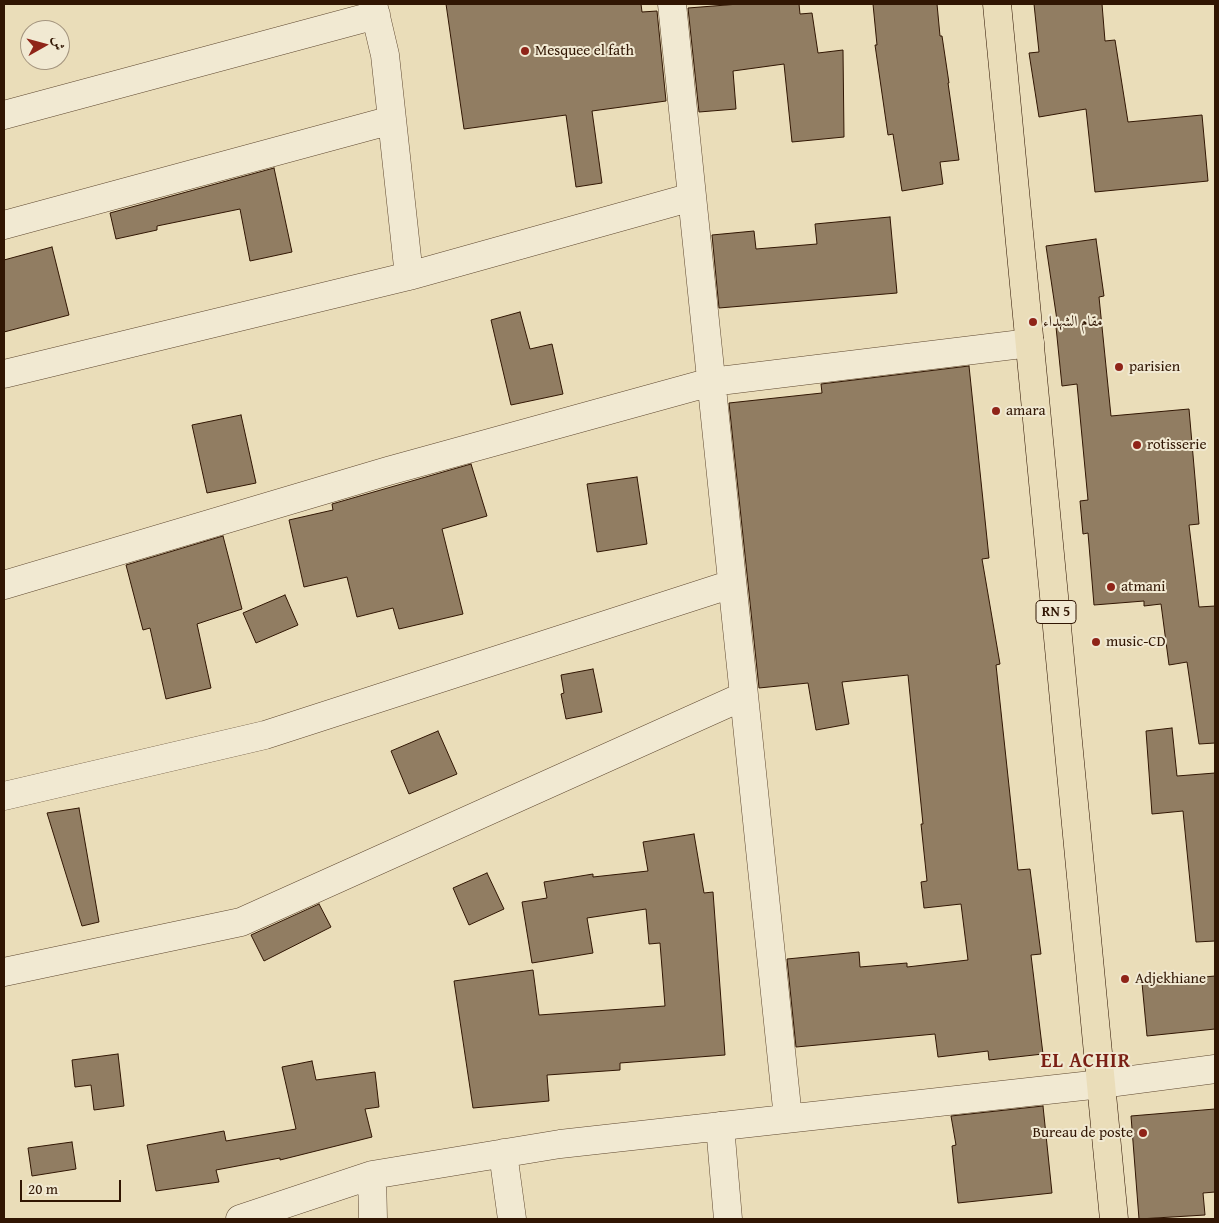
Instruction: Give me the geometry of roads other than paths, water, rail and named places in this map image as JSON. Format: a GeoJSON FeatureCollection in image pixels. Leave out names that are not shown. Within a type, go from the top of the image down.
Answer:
{"type":"FeatureCollection","features":[{"type":"Feature","properties":{"kind":"main road","name":"RN 5"},"geometry":{"type":"LineString","coordinates":[[997,4],[1114,1219]]}},
{"type":"Feature","properties":{"kind":"street"},"geometry":{"type":"LineString","coordinates":[[672,4],[788,1118]]}},
{"type":"Feature","properties":{"kind":"street"},"geometry":{"type":"LineString","coordinates":[[4,115],[375,9],[385,55],[409,276]]}},
{"type":"Feature","properties":{"kind":"street"},"geometry":{"type":"LineString","coordinates":[[4,225],[392,120]]}},
{"type":"Feature","properties":{"kind":"street"},"geometry":{"type":"LineString","coordinates":[[4,374],[409,276],[692,197]]}},
{"type":"Feature","properties":{"kind":"street"},"geometry":{"type":"LineString","coordinates":[[4,585],[388,471],[711,382],[1030,343]]}},
{"type":"Feature","properties":{"kind":"street"},"geometry":{"type":"LineString","coordinates":[[4,796],[266,735],[732,584]]}},
{"type":"Feature","properties":{"kind":"street"},"geometry":{"type":"LineString","coordinates":[[4,972],[241,922],[744,696]]}},
{"type":"Feature","properties":{"kind":"street"},"geometry":{"type":"LineString","coordinates":[[240,1219],[372,1175],[560,1144],[1101,1084],[1215,1069]]}},
{"type":"Feature","properties":{"kind":"street"},"geometry":{"type":"LineString","coordinates":[[720,1126],[728,1219]]}},
{"type":"Feature","properties":{"kind":"street"},"geometry":{"type":"LineString","coordinates":[[503,1153],[512,1219]]}},
{"type":"Feature","properties":{"kind":"street"},"geometry":{"type":"LineString","coordinates":[[372,1175],[373,1219]]}},
{"type":"Feature","properties":{"kind":"place","name":"Mesquee el fath"},"geometry":{"type":"Point","coordinates":[525,51]}},
{"type":"Feature","properties":{"kind":"place","name":"مقام الشهداء"},"geometry":{"type":"Point","coordinates":[1033,322]}},
{"type":"Feature","properties":{"kind":"place","name":"parisien"},"geometry":{"type":"Point","coordinates":[1119,367]}},
{"type":"Feature","properties":{"kind":"place","name":"amara"},"geometry":{"type":"Point","coordinates":[996,411]}},
{"type":"Feature","properties":{"kind":"place","name":"rotisserie"},"geometry":{"type":"Point","coordinates":[1137,445]}},
{"type":"Feature","properties":{"kind":"place","name":"atmani"},"geometry":{"type":"Point","coordinates":[1111,587]}},
{"type":"Feature","properties":{"kind":"place","name":"music-CD"},"geometry":{"type":"Point","coordinates":[1096,642]}},
{"type":"Feature","properties":{"kind":"place","name":"Adjekhiane"},"geometry":{"type":"Point","coordinates":[1125,979]}},
{"type":"Feature","properties":{"kind":"place","name":"Bureau de poste"},"geometry":{"type":"Point","coordinates":[1143,1133]}},
{"type":"Feature","properties":{"kind":"district","name":"EL ACHIR"},"geometry":{"type":"Point","coordinates":[1086,1062]}}]}
